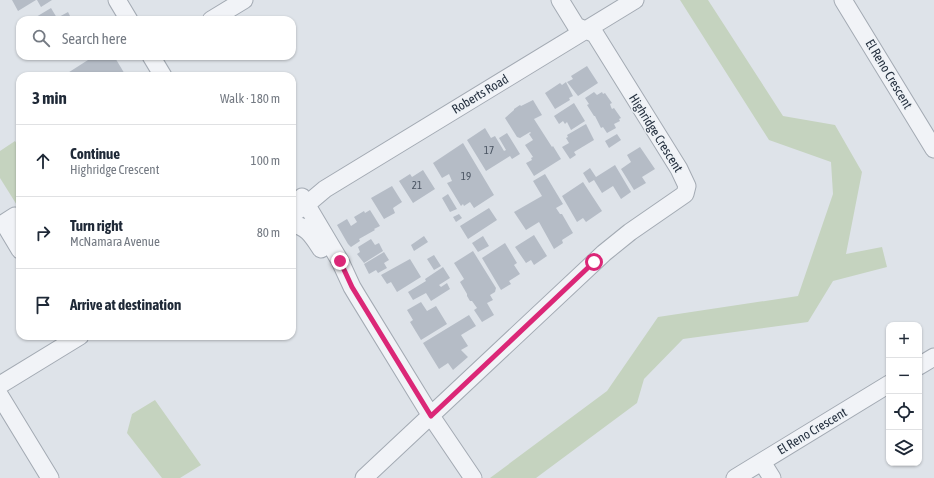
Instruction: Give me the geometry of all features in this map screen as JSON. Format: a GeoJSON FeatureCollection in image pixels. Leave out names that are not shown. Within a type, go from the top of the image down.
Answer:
{"type":"FeatureCollection","features":[{"type":"Feature","properties":{"kind":"street"},"geometry":{"type":"LineString","coordinates":[[117,0],[127,16]]}},
{"type":"Feature","properties":{"kind":"street"},"geometry":{"type":"LineString","coordinates":[[218,16],[244,0]]}},
{"type":"Feature","properties":{"kind":"street","name":"Highridge Crescent"},"geometry":{"type":"LineString","coordinates":[[364,478],[604,253],[630,232],[685,194],[687,186],[679,170],[595,34],[576,26],[560,0]]}},
{"type":"Feature","properties":{"kind":"street","name":"Roberts Road"},"geometry":{"type":"LineString","coordinates":[[298,205],[634,0]]}},
{"type":"Feature","properties":{"kind":"street","name":"El Reno Crescent"},"geometry":{"type":"LineString","coordinates":[[843,0],[934,148]]}},
{"type":"Feature","properties":{"kind":"street"},"geometry":{"type":"LineString","coordinates":[[153,60],[161,72]]}},
{"type":"Feature","properties":{"kind":"street"},"geometry":{"type":"LineString","coordinates":[[298,205],[340,261],[354,291],[431,416],[473,478]]}},
{"type":"Feature","properties":{"kind":"street"},"geometry":{"type":"LineString","coordinates":[[16,218],[15,216],[4,223],[16,243]]}},
{"type":"Feature","properties":{"kind":"street"},"geometry":{"type":"LineString","coordinates":[[296,225],[311,233],[337,275],[354,291]]}},
{"type":"Feature","properties":{"kind":"street"},"geometry":{"type":"LineString","coordinates":[[0,385],[71,340]]}},
{"type":"Feature","properties":{"kind":"street"},"geometry":{"type":"LineString","coordinates":[[922,364],[934,357]]}},
{"type":"Feature","properties":{"kind":"street","name":"El Reno Crescent"},"geometry":{"type":"LineString","coordinates":[[735,478],[886,386]]}},
{"type":"Feature","properties":{"kind":"street"},"geometry":{"type":"LineString","coordinates":[[0,396],[50,478]]}},
{"type":"Feature","properties":{"kind":"street"},"geometry":{"type":"LineString","coordinates":[[762,462],[772,478]]}},
{"type":"Feature","properties":{"kind":"green space"},"geometry":{"type":"Polygon","coordinates":[[[680,0],[708,0],[783,116],[835,125],[862,172],[846,254],[882,247],[887,267],[833,281],[808,322],[683,339],[644,379],[637,403],[536,478],[490,478],[607,391],[658,317],[798,296],[833,194],[831,162],[769,140],[680,0]]]}},
{"type":"Feature","properties":{"kind":"green space"},"geometry":{"type":"Polygon","coordinates":[[[15,141],[16,143],[16,204],[0,178],[0,151],[15,141]]]}},
{"type":"Feature","properties":{"kind":"green space"},"geometry":{"type":"Polygon","coordinates":[[[155,400],[201,465],[180,478],[162,478],[127,433],[132,414],[155,400]]]}},
{"type":"Feature","properties":{"kind":"building"},"geometry":{"type":"Polygon","coordinates":[[[12,0],[36,0],[18,11],[12,0]]]}},
{"type":"Feature","properties":{"kind":"building"},"geometry":{"type":"Polygon","coordinates":[[[37,0],[52,0],[41,7],[37,0]]]}},
{"type":"Feature","properties":{"kind":"building"},"geometry":{"type":"Polygon","coordinates":[[[51,8],[56,16],[38,16],[51,8]]]}},
{"type":"Feature","properties":{"kind":"building"},"geometry":{"type":"Polygon","coordinates":[[[68,12],[70,16],[61,16],[68,12]]]}},
{"type":"Feature","properties":{"kind":"building"},"geometry":{"type":"Polygon","coordinates":[[[88,60],[116,60],[124,72],[69,72],[88,60]]]}},
{"type":"Feature","properties":{"kind":"building"},"geometry":{"type":"Polygon","coordinates":[[[587,66],[598,83],[578,96],[567,82],[573,79],[571,76],[587,66]]]}},
{"type":"Feature","properties":{"kind":"building"},"geometry":{"type":"Polygon","coordinates":[[[566,82],[573,96],[569,98],[570,100],[555,109],[545,93],[560,83],[562,85],[566,82]]]}},
{"type":"Feature","properties":{"kind":"building"},"geometry":{"type":"Polygon","coordinates":[[[594,92],[597,95],[602,92],[603,94],[605,93],[612,103],[610,104],[612,109],[614,108],[621,118],[619,119],[620,121],[614,124],[616,128],[607,133],[603,127],[601,128],[587,105],[589,104],[585,98],[594,92]]]}},
{"type":"Feature","properties":{"kind":"building"},"geometry":{"type":"Polygon","coordinates":[[[533,100],[542,115],[534,119],[561,159],[534,176],[526,163],[532,160],[531,158],[533,157],[525,145],[533,140],[529,134],[531,133],[530,132],[520,138],[517,137],[505,118],[520,105],[521,106],[533,100]]]}},
{"type":"Feature","properties":{"kind":"building"},"geometry":{"type":"Polygon","coordinates":[[[574,103],[585,121],[571,130],[567,122],[565,124],[563,121],[559,124],[554,116],[574,103]]]}},
{"type":"Feature","properties":{"kind":"building"},"geometry":{"type":"Polygon","coordinates":[[[586,124],[594,140],[574,152],[576,155],[570,159],[562,147],[569,143],[566,138],[568,137],[567,135],[586,124]]]}},
{"type":"Feature","properties":{"kind":"building"},"geometry":{"type":"Polygon","coordinates":[[[485,128],[491,138],[495,136],[504,151],[506,150],[499,138],[507,133],[520,154],[512,159],[510,156],[486,171],[467,140],[485,128]]]}},
{"type":"Feature","properties":{"kind":"building"},"geometry":{"type":"Polygon","coordinates":[[[617,134],[621,140],[609,148],[605,141],[617,134]]]}},
{"type":"Feature","properties":{"kind":"building"},"geometry":{"type":"Polygon","coordinates":[[[463,143],[494,195],[474,208],[470,202],[464,206],[463,204],[461,206],[447,183],[452,181],[449,174],[442,178],[433,163],[463,143]]]}},
{"type":"Feature","properties":{"kind":"building"},"geometry":{"type":"Polygon","coordinates":[[[640,147],[655,169],[642,177],[646,183],[634,190],[621,169],[631,162],[627,155],[640,147]]]}},
{"type":"Feature","properties":{"kind":"building"},"geometry":{"type":"Polygon","coordinates":[[[615,165],[631,192],[621,199],[613,186],[602,193],[594,180],[589,183],[583,173],[590,168],[596,177],[615,165]]]}},
{"type":"Feature","properties":{"kind":"building"},"geometry":{"type":"Polygon","coordinates":[[[423,170],[435,189],[413,203],[399,181],[410,174],[412,177],[423,170]]]}},
{"type":"Feature","properties":{"kind":"building"},"geometry":{"type":"Polygon","coordinates":[[[545,174],[563,204],[556,208],[560,214],[562,214],[573,233],[562,240],[563,243],[554,249],[539,222],[526,230],[514,212],[542,196],[533,181],[545,174]]]}},
{"type":"Feature","properties":{"kind":"building"},"geometry":{"type":"Polygon","coordinates":[[[583,182],[602,211],[586,222],[583,218],[577,222],[562,196],[583,182]]]}},
{"type":"Feature","properties":{"kind":"building"},"geometry":{"type":"Polygon","coordinates":[[[392,186],[402,202],[393,208],[395,213],[384,219],[371,198],[392,186]]]}},
{"type":"Feature","properties":{"kind":"building"},"geometry":{"type":"Polygon","coordinates":[[[448,194],[457,209],[450,212],[442,198],[448,194]]]}},
{"type":"Feature","properties":{"kind":"building"},"geometry":{"type":"Polygon","coordinates":[[[489,208],[497,220],[468,239],[460,226],[489,208]]]}},
{"type":"Feature","properties":{"kind":"building"},"geometry":{"type":"Polygon","coordinates":[[[370,210],[380,226],[359,239],[360,241],[351,247],[337,225],[347,219],[351,226],[357,222],[354,217],[364,211],[365,213],[370,210]]]}},
{"type":"Feature","properties":{"kind":"building"},"geometry":{"type":"Polygon","coordinates":[[[459,214],[462,218],[456,222],[453,217],[459,214]]]}},
{"type":"Feature","properties":{"kind":"building"},"geometry":{"type":"Polygon","coordinates":[[[534,235],[547,256],[534,265],[531,260],[526,263],[515,247],[534,235]]]}},
{"type":"Feature","properties":{"kind":"building"},"geometry":{"type":"Polygon","coordinates":[[[424,236],[428,242],[414,251],[411,245],[424,236]]]}},
{"type":"Feature","properties":{"kind":"building"},"geometry":{"type":"Polygon","coordinates":[[[483,236],[489,246],[478,252],[472,243],[483,236]]]}},
{"type":"Feature","properties":{"kind":"building"},"geometry":{"type":"Polygon","coordinates":[[[371,239],[375,245],[379,243],[383,251],[364,263],[357,254],[360,252],[358,247],[371,239]]]}},
{"type":"Feature","properties":{"kind":"building"},"geometry":{"type":"Polygon","coordinates":[[[505,243],[517,263],[514,265],[520,274],[509,281],[511,284],[501,290],[482,258],[505,243]]]}},
{"type":"Feature","properties":{"kind":"building"},"geometry":{"type":"Polygon","coordinates":[[[473,251],[496,288],[495,292],[490,295],[493,300],[487,303],[494,315],[482,322],[474,310],[477,308],[472,301],[470,301],[460,282],[464,279],[454,263],[473,251]]]}},
{"type":"Feature","properties":{"kind":"building"},"geometry":{"type":"Polygon","coordinates":[[[384,252],[389,260],[384,263],[387,268],[378,273],[376,270],[369,274],[364,264],[384,252]]]}},
{"type":"Feature","properties":{"kind":"building"},"geometry":{"type":"Polygon","coordinates":[[[434,255],[441,266],[434,270],[427,259],[434,255]]]}},
{"type":"Feature","properties":{"kind":"building"},"geometry":{"type":"Polygon","coordinates":[[[410,259],[421,277],[397,292],[391,282],[387,284],[381,275],[410,259]]]}},
{"type":"Feature","properties":{"kind":"building"},"geometry":{"type":"Polygon","coordinates":[[[443,267],[450,278],[439,285],[441,287],[447,283],[450,289],[431,301],[426,293],[413,300],[408,292],[426,281],[425,279],[443,267]]]}},
{"type":"Feature","properties":{"kind":"building"},"geometry":{"type":"Polygon","coordinates":[[[421,302],[427,311],[436,306],[447,324],[421,340],[410,322],[413,320],[407,310],[421,302]]]}},
{"type":"Feature","properties":{"kind":"building"},"geometry":{"type":"Polygon","coordinates":[[[469,315],[476,326],[461,335],[468,346],[461,350],[468,357],[453,370],[448,363],[439,369],[423,343],[469,315]]]}},
{"type":"Feature","properties":{"kind":"route"},"geometry":{"type":"LineString","coordinates":[[340,261],[352,287],[431,416],[594,262]]}}]}
